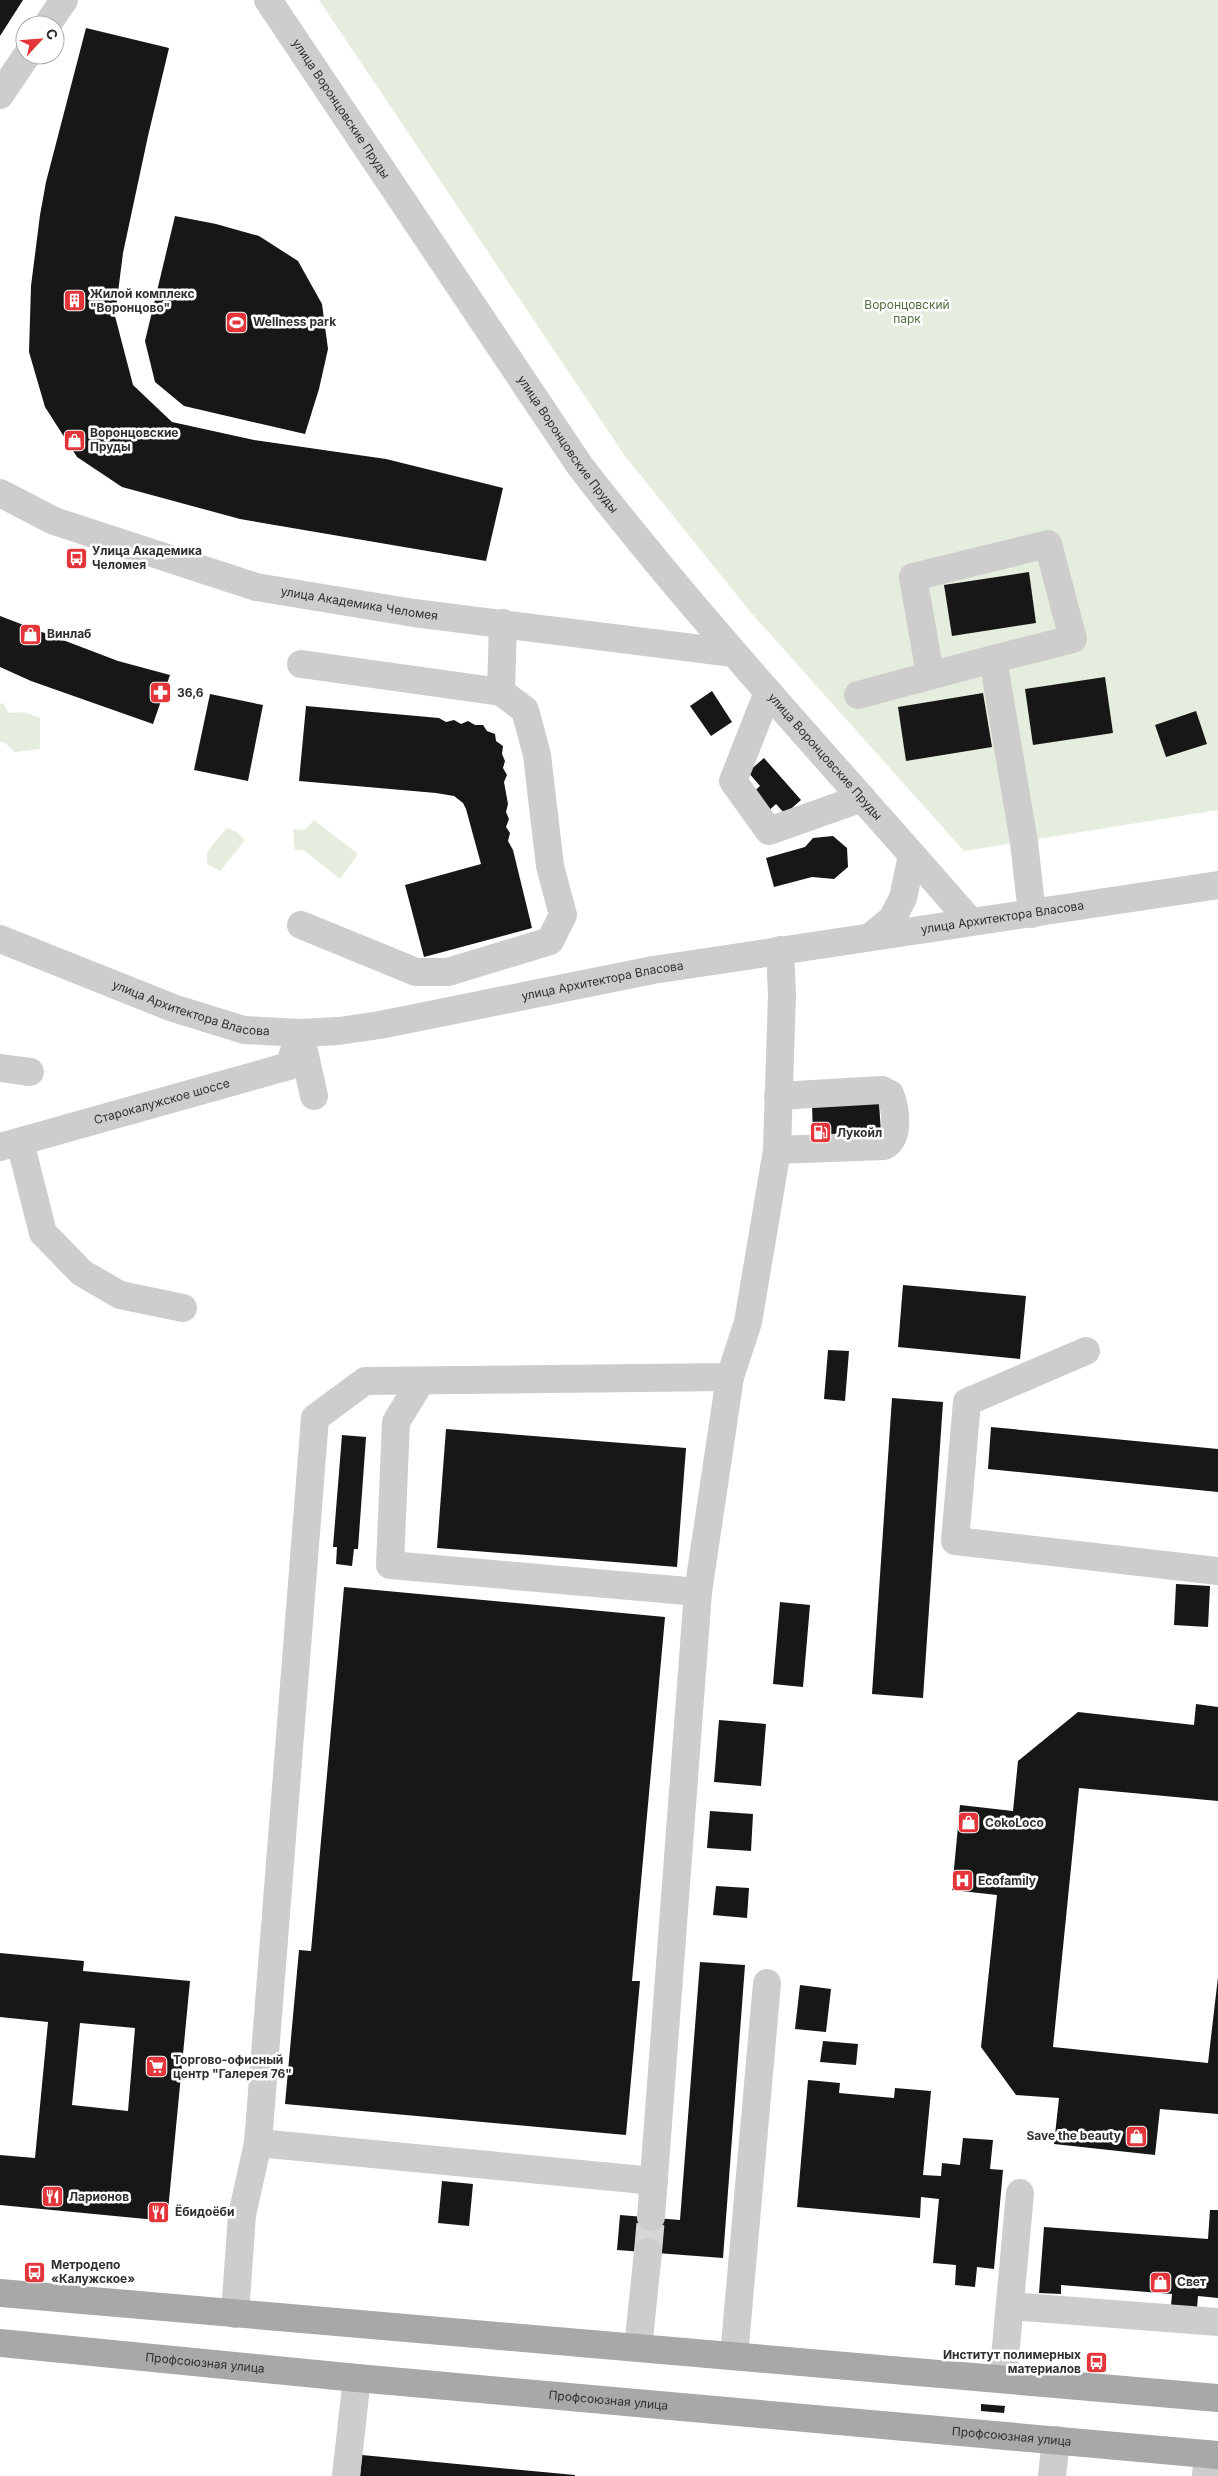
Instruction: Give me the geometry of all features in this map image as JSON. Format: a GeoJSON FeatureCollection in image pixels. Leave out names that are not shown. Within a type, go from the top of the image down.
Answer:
{"type":"FeatureCollection","features":[{"type":"Feature","properties":{"kind":"main road"},"geometry":{"type":"LineString","coordinates":[[0,2293],[1218,2398]]}},
{"type":"Feature","properties":{"kind":"main road","name":"Профсоюзная улица"},"geometry":{"type":"LineString","coordinates":[[0,2343],[357,2378],[1056,2440],[1211,2462]]}},
{"type":"Feature","properties":{"kind":"street"},"geometry":{"type":"LineString","coordinates":[[54,15],[64,0]]}},
{"type":"Feature","properties":{"kind":"street","name":"улица Воронцовские Пруды"},"geometry":{"type":"LineString","coordinates":[[268,0],[580,466],[624,523],[733,653],[970,921]]}},
{"type":"Feature","properties":{"kind":"street"},"geometry":{"type":"LineString","coordinates":[[0,95],[20,65]]}},
{"type":"Feature","properties":{"kind":"street","name":"улица Академика Челомея"},"geometry":{"type":"LineString","coordinates":[[0,493],[54,521],[256,587],[414,613],[733,653]]}},
{"type":"Feature","properties":{"kind":"street"},"geometry":{"type":"LineString","coordinates":[[858,695],[930,674],[1073,639],[1048,544],[912,577],[930,674]]}},
{"type":"Feature","properties":{"kind":"street"},"geometry":{"type":"LineString","coordinates":[[501,692],[502,623]]}},
{"type":"Feature","properties":{"kind":"street"},"geometry":{"type":"LineString","coordinates":[[993,659],[1024,842],[1032,914]]}},
{"type":"Feature","properties":{"kind":"street"},"geometry":{"type":"LineString","coordinates":[[301,664],[501,692],[525,710],[537,755],[550,866],[563,915],[550,941],[448,972],[416,972],[301,925]]}},
{"type":"Feature","properties":{"kind":"street"},"geometry":{"type":"LineString","coordinates":[[768,692],[733,781],[769,831],[862,798]]}},
{"type":"Feature","properties":{"kind":"street"},"geometry":{"type":"LineString","coordinates":[[870,937],[892,919],[903,898],[912,854]]}},
{"type":"Feature","properties":{"kind":"street","name":"улица Архитектора Власова"},"geometry":{"type":"LineString","coordinates":[[0,940],[173,1008],[244,1030],[300,1033],[339,1031],[380,1025],[654,970],[1218,885]]}},
{"type":"Feature","properties":{"kind":"street"},"geometry":{"type":"LineString","coordinates":[[651,2217],[698,1592],[730,1377],[748,1322],[777,1150],[782,995],[780,950]]}},
{"type":"Feature","properties":{"kind":"street"},"geometry":{"type":"LineString","coordinates":[[300,1033],[314,1096]]}},
{"type":"Feature","properties":{"kind":"street","name":"Старокалужское шоссе"},"geometry":{"type":"LineString","coordinates":[[10,1144],[289,1066],[300,1033]]}},
{"type":"Feature","properties":{"kind":"street"},"geometry":{"type":"LineString","coordinates":[[0,1068],[30,1072]]}},
{"type":"Feature","properties":{"kind":"street"},"geometry":{"type":"LineString","coordinates":[[777,1150],[884,1146],[890,1143],[894,1137],[894,1103],[890,1094],[882,1090],[778,1096]]}},
{"type":"Feature","properties":{"kind":"street"},"geometry":{"type":"LineString","coordinates":[[10,1144],[43,1233],[82,1273],[120,1295],[183,1308]]}},
{"type":"Feature","properties":{"kind":"street"},"geometry":{"type":"LineString","coordinates":[[1086,1352],[967,1402],[955,1541],[1218,1570]]}},
{"type":"Feature","properties":{"kind":"street"},"geometry":{"type":"LineString","coordinates":[[235,2314],[242,2215],[258,2143],[315,1418],[365,1382],[730,1377]]}},
{"type":"Feature","properties":{"kind":"street"},"geometry":{"type":"LineString","coordinates":[[421,1381],[396,1422],[390,1566],[698,1592]]}},
{"type":"Feature","properties":{"kind":"street"},"geometry":{"type":"LineString","coordinates":[[734,2356],[767,1983]]}},
{"type":"Feature","properties":{"kind":"street"},"geometry":{"type":"LineString","coordinates":[[258,2143],[654,2181]]}},
{"type":"Feature","properties":{"kind":"street"},"geometry":{"type":"LineString","coordinates":[[1003,2379],[1020,2193]]}},
{"type":"Feature","properties":{"kind":"street"},"geometry":{"type":"LineString","coordinates":[[638,2348],[648,2252]]}},
{"type":"Feature","properties":{"kind":"street"},"geometry":{"type":"LineString","coordinates":[[1010,2306],[1218,2322]]}},
{"type":"Feature","properties":{"kind":"street"},"geometry":{"type":"LineString","coordinates":[[346,2476],[357,2378]]}},
{"type":"Feature","properties":{"kind":"street"},"geometry":{"type":"LineString","coordinates":[[1052,2476],[1056,2440]]}},
{"type":"Feature","properties":{"kind":"green space","name":"Воронцовский парк"},"geometry":{"type":"Polygon","coordinates":[[[319,0],[1218,0],[1218,810],[964,851],[753,615],[625,456],[319,0]]]}},
{"type":"Feature","properties":{"kind":"green space"},"geometry":{"type":"Polygon","coordinates":[[[3,703],[9,713],[24,712],[40,718],[40,749],[15,752],[4,742],[0,742],[0,704],[3,703]]]}},
{"type":"Feature","properties":{"kind":"green space"},"geometry":{"type":"Polygon","coordinates":[[[314,820],[358,854],[340,879],[304,850],[295,850],[293,830],[306,829],[314,820]]]}},
{"type":"Feature","properties":{"kind":"green space"},"geometry":{"type":"Polygon","coordinates":[[[227,828],[235,831],[245,840],[220,871],[207,864],[207,852],[227,828]]]}},
{"type":"Feature","properties":{"kind":"building"},"geometry":{"type":"Polygon","coordinates":[[[0,0],[23,0],[0,36],[0,0]]]}},
{"type":"Feature","properties":{"kind":"building","name":"Жилой комплекс \"Воронцово\""},"geometry":{"type":"Polygon","coordinates":[[[86,28],[169,48],[123,253],[115,316],[133,385],[172,422],[254,440],[386,459],[503,488],[486,561],[240,519],[122,487],[77,457],[45,407],[29,352],[31,286],[40,215],[46,182],[86,28]]]}},
{"type":"Feature","properties":{"kind":"building","name":"Wellness park"},"geometry":{"type":"Polygon","coordinates":[[[175,216],[216,224],[259,236],[298,261],[322,304],[328,349],[319,389],[305,434],[184,406],[155,382],[145,341],[175,216]]]}},
{"type":"Feature","properties":{"kind":"building"},"geometry":{"type":"Polygon","coordinates":[[[1029,572],[1036,623],[952,636],[944,585],[1029,572]]]}},
{"type":"Feature","properties":{"kind":"building"},"geometry":{"type":"Polygon","coordinates":[[[0,616],[118,661],[170,675],[153,724],[31,681],[0,667],[0,616]]]}},
{"type":"Feature","properties":{"kind":"building"},"geometry":{"type":"Polygon","coordinates":[[[1105,677],[1113,733],[1033,745],[1025,689],[1105,677]]]}},
{"type":"Feature","properties":{"kind":"building"},"geometry":{"type":"Polygon","coordinates":[[[712,691],[732,722],[711,736],[690,706],[712,691]]]}},
{"type":"Feature","properties":{"kind":"building"},"geometry":{"type":"Polygon","coordinates":[[[983,693],[992,747],[906,761],[898,707],[983,693]]]}},
{"type":"Feature","properties":{"kind":"building"},"geometry":{"type":"Polygon","coordinates":[[[210,694],[263,705],[248,781],[194,770],[210,694]]]}},
{"type":"Feature","properties":{"kind":"building"},"geometry":{"type":"Polygon","coordinates":[[[306,706],[439,718],[446,722],[454,720],[461,724],[468,721],[475,725],[483,725],[487,731],[495,734],[496,741],[503,746],[502,754],[505,761],[503,768],[507,775],[504,782],[508,804],[506,812],[509,819],[506,827],[510,833],[508,841],[513,850],[532,928],[424,957],[405,885],[481,864],[466,809],[463,803],[454,796],[299,781],[306,706]]]}},
{"type":"Feature","properties":{"kind":"building"},"geometry":{"type":"Polygon","coordinates":[[[1196,711],[1207,744],[1166,757],[1155,725],[1196,711]]]}},
{"type":"Feature","properties":{"kind":"building"},"geometry":{"type":"Polygon","coordinates":[[[764,758],[801,800],[785,814],[776,804],[763,816],[747,798],[760,786],[748,772],[764,758]]]}},
{"type":"Feature","properties":{"kind":"building"},"geometry":{"type":"Polygon","coordinates":[[[833,836],[847,848],[848,867],[834,879],[812,877],[774,887],[766,858],[805,847],[813,838],[833,836]]]}},
{"type":"Feature","properties":{"kind":"building"},"geometry":{"type":"Polygon","coordinates":[[[879,1103],[881,1132],[813,1135],[812,1105],[879,1103]]]}},
{"type":"Feature","properties":{"kind":"building"},"geometry":{"type":"Polygon","coordinates":[[[903,1285],[1026,1296],[1020,1359],[898,1347],[903,1285]]]}},
{"type":"Feature","properties":{"kind":"building"},"geometry":{"type":"Polygon","coordinates":[[[828,1350],[849,1351],[845,1401],[824,1399],[828,1350]]]}},
{"type":"Feature","properties":{"kind":"building"},"geometry":{"type":"Polygon","coordinates":[[[892,1398],[943,1402],[923,1698],[872,1694],[892,1398]]]}},
{"type":"Feature","properties":{"kind":"building"},"geometry":{"type":"Polygon","coordinates":[[[991,1427],[1218,1449],[1218,1492],[988,1469],[991,1427]]]}},
{"type":"Feature","properties":{"kind":"building"},"geometry":{"type":"Polygon","coordinates":[[[446,1429],[686,1448],[677,1567],[437,1548],[446,1429]]]}},
{"type":"Feature","properties":{"kind":"building"},"geometry":{"type":"Polygon","coordinates":[[[342,1435],[366,1437],[358,1549],[354,1549],[352,1566],[336,1564],[337,1547],[333,1547],[342,1435]]]}},
{"type":"Feature","properties":{"kind":"building"},"geometry":{"type":"Polygon","coordinates":[[[1176,1584],[1210,1586],[1208,1627],[1174,1625],[1176,1584]]]}},
{"type":"Feature","properties":{"kind":"building"},"geometry":{"type":"Polygon","coordinates":[[[344,1587],[665,1617],[632,1981],[640,1981],[626,2135],[285,2104],[299,1950],[311,1951],[344,1587]]]}},
{"type":"Feature","properties":{"kind":"building"},"geometry":{"type":"Polygon","coordinates":[[[780,1602],[810,1605],[803,1687],[773,1684],[780,1602]]]}},
{"type":"Feature","properties":{"kind":"building"},"geometry":{"type":"Polygon","coordinates":[[[1196,1704],[1218,1707],[1218,1801],[1079,1788],[1053,2047],[1208,2063],[1218,1977],[1218,2114],[1160,2109],[1155,2155],[1054,2144],[1059,2098],[1016,2095],[981,2047],[997,1895],[952,1890],[960,1805],[1013,1811],[1018,1761],[1078,1712],[1194,1725],[1196,1704]]]}},
{"type":"Feature","properties":{"kind":"building"},"geometry":{"type":"Polygon","coordinates":[[[719,1720],[766,1724],[761,1786],[714,1782],[719,1720]]]}},
{"type":"Feature","properties":{"kind":"building"},"geometry":{"type":"Polygon","coordinates":[[[710,1811],[753,1814],[751,1851],[707,1848],[710,1811]]]}},
{"type":"Feature","properties":{"kind":"building"},"geometry":{"type":"Polygon","coordinates":[[[716,1886],[749,1888],[747,1918],[713,1915],[716,1886]]]}},
{"type":"Feature","properties":{"kind":"building","name":"Торгово-офисный центр \"Галерея 76\""},"geometry":{"type":"Polygon","coordinates":[[[0,1953],[84,1961],[83,1971],[190,1981],[167,2221],[0,2205],[0,2155],[35,2158],[48,2022],[0,2017],[0,1953]],[[80,2023],[72,2105],[128,2111],[135,2028],[80,2023]]]}},
{"type":"Feature","properties":{"kind":"building"},"geometry":{"type":"Polygon","coordinates":[[[700,1962],[745,1965],[723,2258],[617,2250],[620,2215],[680,2220],[700,1962]]]}},
{"type":"Feature","properties":{"kind":"building"},"geometry":{"type":"Polygon","coordinates":[[[800,1985],[831,1989],[826,2032],[795,2029],[800,1985]]]}},
{"type":"Feature","properties":{"kind":"building"},"geometry":{"type":"Polygon","coordinates":[[[823,2041],[858,2044],[856,2065],[820,2062],[823,2041]]]}},
{"type":"Feature","properties":{"kind":"building"},"geometry":{"type":"Polygon","coordinates":[[[808,2080],[840,2083],[839,2093],[894,2098],[895,2088],[931,2091],[923,2175],[941,2176],[942,2163],[960,2165],[963,2138],[993,2140],[990,2169],[1003,2170],[994,2269],[977,2267],[975,2287],[955,2285],[956,2265],[933,2263],[939,2199],[921,2197],[920,2218],[797,2207],[808,2080]]]}},
{"type":"Feature","properties":{"kind":"building"},"geometry":{"type":"Polygon","coordinates":[[[442,2181],[473,2184],[469,2226],[438,2223],[442,2181]]]}},
{"type":"Feature","properties":{"kind":"building"},"geometry":{"type":"Polygon","coordinates":[[[1210,2210],[1218,2210],[1218,2298],[1198,2296],[1197,2308],[1171,2306],[1172,2294],[1061,2285],[1061,2294],[1039,2293],[1044,2227],[1208,2239],[1210,2210]]]}},
{"type":"Feature","properties":{"kind":"building"},"geometry":{"type":"Polygon","coordinates":[[[981,2404],[1005,2406],[1004,2413],[981,2411],[981,2404]]]}},
{"type":"Feature","properties":{"kind":"building"},"geometry":{"type":"Polygon","coordinates":[[[362,2455],[575,2475],[575,2476],[360,2476],[362,2455]]]}},
{"type":"Feature","properties":{"kind":"tunnel"},"geometry":{"type":"LineString","coordinates":[[648,2252],[651,2217]]}},
{"type":"Feature","properties":{"kind":"place","name":"Жилой комплекс \"Воронцово\""},"geometry":{"type":"Point","coordinates":[74,301]}},
{"type":"Feature","properties":{"kind":"place","name":"Wellness park"},"geometry":{"type":"Point","coordinates":[237,322]}},
{"type":"Feature","properties":{"kind":"place","name":"Воронцовские Пруды"},"geometry":{"type":"Point","coordinates":[74,440]}},
{"type":"Feature","properties":{"kind":"place","name":"Улица Академика Челомея"},"geometry":{"type":"Point","coordinates":[76,558]}},
{"type":"Feature","properties":{"kind":"place","name":"Винлаб"},"geometry":{"type":"Point","coordinates":[31,634]}},
{"type":"Feature","properties":{"kind":"place","name":"36,6"},"geometry":{"type":"Point","coordinates":[161,693]}},
{"type":"Feature","properties":{"kind":"place","name":"Лукойл"},"geometry":{"type":"Point","coordinates":[821,1133]}},
{"type":"Feature","properties":{"kind":"place","name":"CokoLoco"},"geometry":{"type":"Point","coordinates":[969,1823]}},
{"type":"Feature","properties":{"kind":"place","name":"Ecofamily"},"geometry":{"type":"Point","coordinates":[962,1881]}},
{"type":"Feature","properties":{"kind":"place","name":"Торгово-офисный центр \"Галерея 76\""},"geometry":{"type":"Point","coordinates":[157,2067]}},
{"type":"Feature","properties":{"kind":"place","name":"Save the beauty"},"geometry":{"type":"Point","coordinates":[1137,2136]}},
{"type":"Feature","properties":{"kind":"place","name":"Ларионов"},"geometry":{"type":"Point","coordinates":[53,2197]}},
{"type":"Feature","properties":{"kind":"place","name":"Ёбидоёби"},"geometry":{"type":"Point","coordinates":[159,2212]}},
{"type":"Feature","properties":{"kind":"place","name":"Метродепо «Калужское»"},"geometry":{"type":"Point","coordinates":[35,2272]}},
{"type":"Feature","properties":{"kind":"place","name":"Свет"},"geometry":{"type":"Point","coordinates":[1161,2282]}},
{"type":"Feature","properties":{"kind":"place","name":"Институт полимерных материалов"},"geometry":{"type":"Point","coordinates":[1097,2362]}}]}
